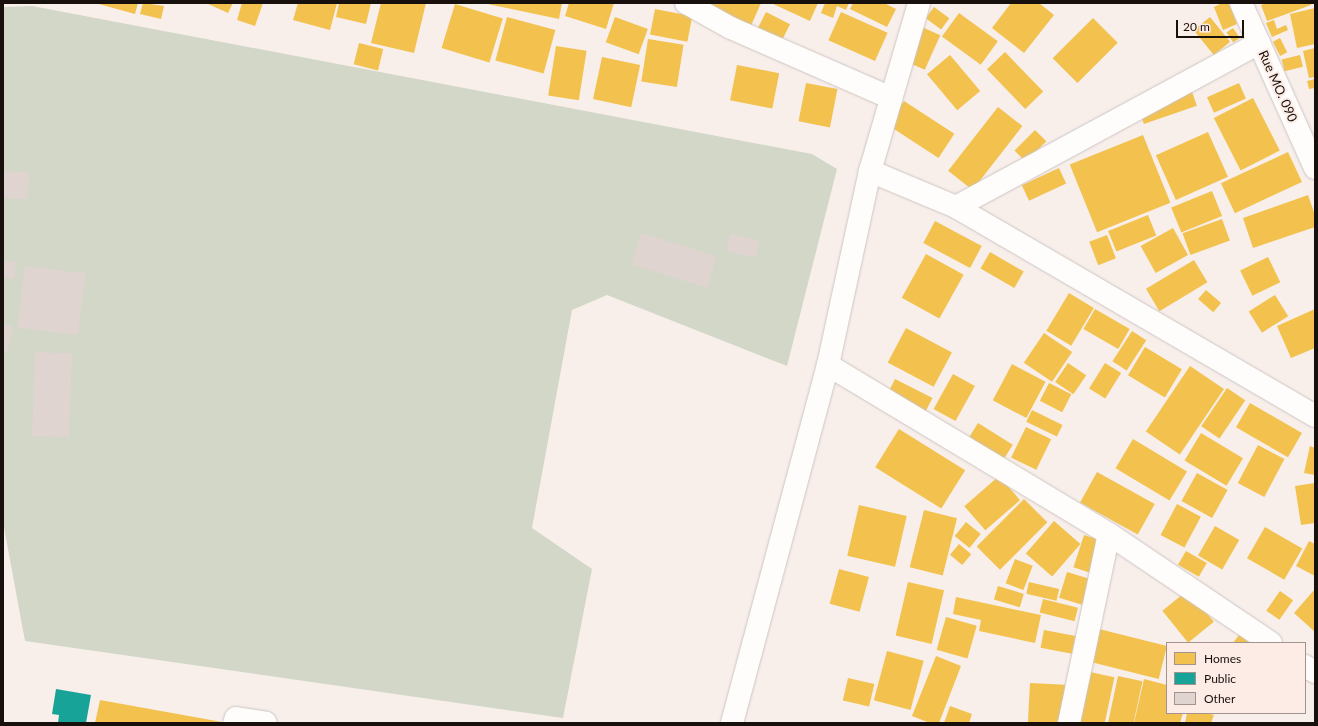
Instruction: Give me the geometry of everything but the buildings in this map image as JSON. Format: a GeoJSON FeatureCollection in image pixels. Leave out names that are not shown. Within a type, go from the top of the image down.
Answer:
{"type":"FeatureCollection","features":[{"type":"Feature","properties":{"kind":"street"},"geometry":{"type":"LineString","coordinates":[[686,3],[731,28],[891,98]]}},
{"type":"Feature","properties":{"kind":"street"},"geometry":{"type":"LineString","coordinates":[[732,723],[828,365],[870,171],[919,3]]}},
{"type":"Feature","properties":{"kind":"street","name":"Rue MO. 090"},"geometry":{"type":"LineString","coordinates":[[1241,3],[1315,168]]}},
{"type":"Feature","properties":{"kind":"street"},"geometry":{"type":"LineString","coordinates":[[956,207],[1259,42]]}},
{"type":"Feature","properties":{"kind":"street"},"geometry":{"type":"LineString","coordinates":[[870,171],[956,207],[1315,416]]}},
{"type":"Feature","properties":{"kind":"street"},"geometry":{"type":"LineString","coordinates":[[828,365],[1109,534],[1270,642]]}},
{"type":"Feature","properties":{"kind":"street"},"geometry":{"type":"LineString","coordinates":[[1069,723],[1109,534]]}},
{"type":"Feature","properties":{"kind":"street"},"geometry":{"type":"LineString","coordinates":[[1306,667],[1315,672]]}},
{"type":"Feature","properties":{"kind":"street"},"geometry":{"type":"LineString","coordinates":[[234,723],[236,718],[266,723]]}},
{"type":"Feature","properties":{"kind":"green space"},"geometry":{"type":"Polygon","coordinates":[[[32,6],[812,154],[837,169],[787,366],[607,295],[572,310],[532,528],[592,569],[563,718],[25,641],[3,522],[3,7],[32,6]]]}}]}
